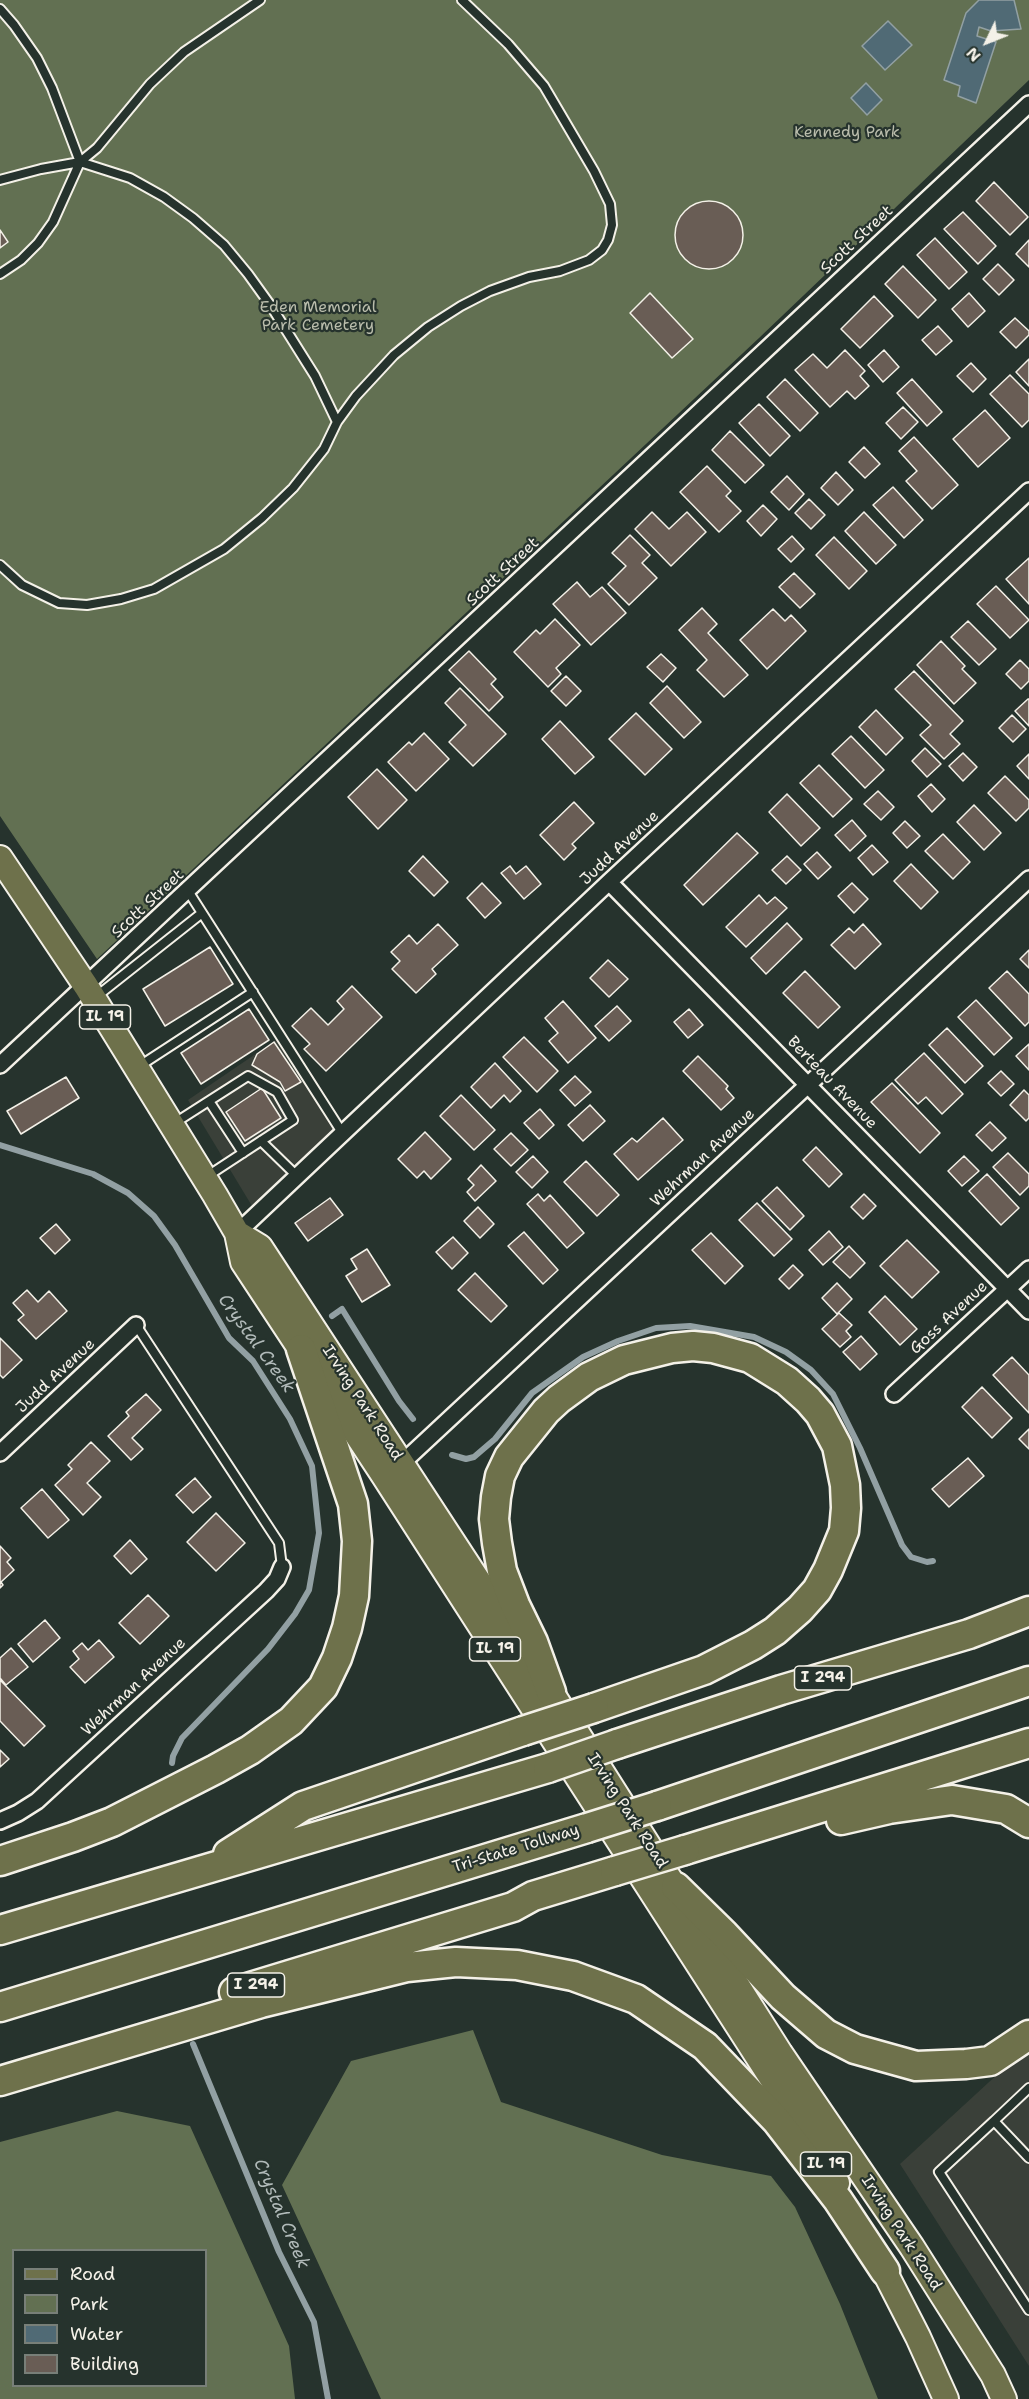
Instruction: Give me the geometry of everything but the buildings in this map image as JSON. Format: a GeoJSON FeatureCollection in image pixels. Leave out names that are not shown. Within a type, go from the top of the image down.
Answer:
{"type":"FeatureCollection","features":[{"type":"Feature","properties":{"kind":"highway"},"geometry":{"type":"LineString","coordinates":[[198,1872],[303,1806],[704,1670],[753,1645],[776,1630],[817,1590],[844,1531],[846,1508],[845,1485],[837,1446],[820,1414],[787,1381],[750,1358],[713,1348],[693,1346],[672,1348],[624,1360],[589,1377],[559,1399],[540,1417],[509,1457],[500,1476],[494,1519],[502,1571],[515,1605],[534,1642],[551,1692]]}},
{"type":"Feature","properties":{"kind":"highway"},"geometry":{"type":"LineString","coordinates":[[0,1861],[73,1838],[112,1822],[250,1750],[291,1721],[322,1687],[337,1658],[347,1628],[354,1596],[357,1541],[353,1504],[301,1349]]}},
{"type":"Feature","properties":{"kind":"highway","name":"I 294"},"geometry":{"type":"LineString","coordinates":[[0,1930],[548,1768],[781,1690],[969,1634],[1029,1611]]}},
{"type":"Feature","properties":{"kind":"highway","name":"Tri-State Tollway"},"geometry":{"type":"LineString","coordinates":[[0,2007],[657,1806],[1029,1681]]}},
{"type":"Feature","properties":{"kind":"highway","name":"I 294"},"geometry":{"type":"LineString","coordinates":[[0,2066],[261,1983],[513,1907],[533,1896],[618,1875],[688,1854],[1029,1743]]}},
{"type":"Feature","properties":{"kind":"highway"},"geometry":{"type":"LineString","coordinates":[[688,1854],[889,1809],[952,1800],[1006,1809],[1029,1823]]}},
{"type":"Feature","properties":{"kind":"highway"},"geometry":{"type":"LineString","coordinates":[[676,1887],[783,1997],[826,2034],[855,2049],[915,2066],[966,2064],[990,2061],[1029,2035]]}},
{"type":"Feature","properties":{"kind":"highway"},"geometry":{"type":"LineString","coordinates":[[0,2081],[261,2003],[407,1967],[456,1962],[517,1965],[573,1976],[636,1999],[705,2046],[776,2120],[837,2200],[885,2271]]}},
{"type":"Feature","properties":{"kind":"main road","name":"Irving Park Road"},"geometry":{"type":"LineString","coordinates":[[0,858],[90,993],[205,1178],[237,1233],[243,1262],[823,2158],[885,2271],[946,2399]]}},
{"type":"Feature","properties":{"kind":"main road","name":"Irving Park Road"},"geometry":{"type":"LineString","coordinates":[[237,1233],[260,1247],[551,1692],[780,2053],[912,2247],[993,2375],[1004,2399]]}},
{"type":"Feature","properties":{"kind":"main road"},"geometry":{"type":"LineString","coordinates":[[918,2337],[926,2399]]}},
{"type":"Feature","properties":{"kind":"street","name":"Scott Street"},"geometry":{"type":"LineString","coordinates":[[0,1065],[90,993],[188,891],[1029,104]]}},
{"type":"Feature","properties":{"kind":"street","name":"Judd Avenue"},"geometry":{"type":"LineString","coordinates":[[237,1233],[609,882],[1027,496]]}},
{"type":"Feature","properties":{"kind":"street","name":"Wehrman Avenue"},"geometry":{"type":"LineString","coordinates":[[401,1464],[1029,879]]}},
{"type":"Feature","properties":{"kind":"street","name":"Berteau Avenue"},"geometry":{"type":"LineString","coordinates":[[609,882],[1029,1311]]}},
{"type":"Feature","properties":{"kind":"street","name":"Goss Avenue"},"geometry":{"type":"LineString","coordinates":[[894,1394],[1029,1269]]}},
{"type":"Feature","properties":{"kind":"street","name":"Judd Avenue"},"geometry":{"type":"LineString","coordinates":[[0,1453],[136,1325]]}},
{"type":"Feature","properties":{"kind":"street","name":"Wehrman Avenue"},"geometry":{"type":"LineString","coordinates":[[0,1821],[37,1801],[266,1591],[277,1579],[282,1567]]}},
{"type":"Feature","properties":{"kind":"lane"},"geometry":{"type":"LineString","coordinates":[[0,274],[21,260],[38,243],[53,222],[80,162],[97,148],[150,84],[184,52],[260,0]]}},
{"type":"Feature","properties":{"kind":"lane"},"geometry":{"type":"LineString","coordinates":[[0,566],[22,585],[59,603],[87,605],[121,599],[154,589],[224,549],[262,518],[293,488],[324,449],[337,422],[356,396],[394,355],[428,327],[490,291],[529,277],[560,271],[589,260],[602,250],[608,240],[612,225],[610,204],[571,129],[544,86],[508,44],[462,0]]}},
{"type":"Feature","properties":{"kind":"lane"},"geometry":{"type":"LineString","coordinates":[[0,9],[37,58],[52,88],[80,162]]}},
{"type":"Feature","properties":{"kind":"lane"},"geometry":{"type":"LineString","coordinates":[[0,180],[80,162],[130,178],[164,197],[224,245],[271,306],[315,376],[337,422]]}},
{"type":"Feature","properties":{"kind":"lane"},"geometry":{"type":"LineString","coordinates":[[188,891],[343,1134]]}},
{"type":"Feature","properties":{"kind":"lane"},"geometry":{"type":"LineString","coordinates":[[90,993],[202,913]]}},
{"type":"Feature","properties":{"kind":"lane"},"geometry":{"type":"LineString","coordinates":[[136,1067],[253,992]]}},
{"type":"Feature","properties":{"kind":"lane"},"geometry":{"type":"LineString","coordinates":[[171,1124],[248,1076],[277,1092],[293,1120],[205,1178]]}},
{"type":"Feature","properties":{"kind":"lane"},"geometry":{"type":"LineString","coordinates":[[209,1101],[243,1153]]}},
{"type":"Feature","properties":{"kind":"lane"},"geometry":{"type":"LineString","coordinates":[[261,1141],[298,1177]]}},
{"type":"Feature","properties":{"kind":"lane"},"geometry":{"type":"LineString","coordinates":[[136,1325],[279,1543],[282,1567]]}},
{"type":"Feature","properties":{"kind":"lane"},"geometry":{"type":"LineString","coordinates":[[1029,2088],[939,2172],[1029,2310]]}},
{"type":"Feature","properties":{"kind":"lane"},"geometry":{"type":"LineString","coordinates":[[994,2121],[1029,2158]]}},
{"type":"Feature","properties":{"kind":"shaded area"},"geometry":{"type":"Polygon","coordinates":[[[279,1038],[338,1132],[255,1211],[188,1100],[279,1038]]]}},
{"type":"Feature","properties":{"kind":"shaded area"},"geometry":{"type":"Polygon","coordinates":[[[1029,2054],[1029,2366],[900,2164],[1001,2071],[1029,2054]]]}},
{"type":"Feature","properties":{"kind":"green space","name":"Eden Memorial Park Cemetery"},"geometry":{"type":"Polygon","coordinates":[[[0,0],[1029,0],[1029,80],[759,338],[97,959],[0,816],[0,0]]]}},
{"type":"Feature","properties":{"kind":"green space"},"geometry":{"type":"Polygon","coordinates":[[[473,2030],[501,2102],[662,2155],[771,2176],[795,2207],[840,2304],[878,2399],[381,2399],[282,2185],[351,2061],[473,2030]]]}},
{"type":"Feature","properties":{"kind":"green space"},"geometry":{"type":"Polygon","coordinates":[[[117,2111],[190,2126],[289,2346],[295,2399],[0,2399],[0,2142],[117,2111]]]}},
{"type":"Feature","properties":{"kind":"water"},"geometry":{"type":"Polygon","coordinates":[[[979,0],[1014,0],[1021,29],[991,31],[979,27],[977,36],[996,42],[976,103],[958,96],[960,86],[944,80],[966,13],[979,0]]]}},
{"type":"Feature","properties":{"kind":"water"},"geometry":{"type":"Polygon","coordinates":[[[888,21],[912,45],[885,70],[862,46],[888,21]]]}},
{"type":"Feature","properties":{"kind":"water"},"geometry":{"type":"Polygon","coordinates":[[[866,83],[882,100],[867,115],[851,98],[866,83]]]}},
{"type":"Feature","properties":{"kind":"waterway","name":"Crystal Creek"},"geometry":{"type":"LineString","coordinates":[[0,1145],[93,1174],[128,1193],[154,1216],[175,1245],[229,1338],[253,1361],[290,1419],[312,1466],[319,1533],[309,1590],[295,1614],[268,1649],[182,1738],[172,1763]]}},
{"type":"Feature","properties":{"kind":"waterway"},"geometry":{"type":"LineString","coordinates":[[332,1316],[342,1309],[399,1401],[413,1419]]}},
{"type":"Feature","properties":{"kind":"waterway"},"geometry":{"type":"LineString","coordinates":[[452,1455],[466,1459],[474,1457],[495,1439],[532,1393],[583,1357],[618,1341],[656,1328],[690,1326],[754,1337],[786,1352],[811,1370],[833,1394],[860,1448],[902,1545],[911,1557],[927,1562],[933,1561]]}},
{"type":"Feature","properties":{"kind":"waterway","name":"Crystal Creek"},"geometry":{"type":"LineString","coordinates":[[193,2044],[279,2252],[314,2322],[328,2399]]}},
{"type":"Feature","properties":{"kind":"park label","name":"Kennedy Park"},"geometry":{"type":"Point","coordinates":[847,133]}}]}
